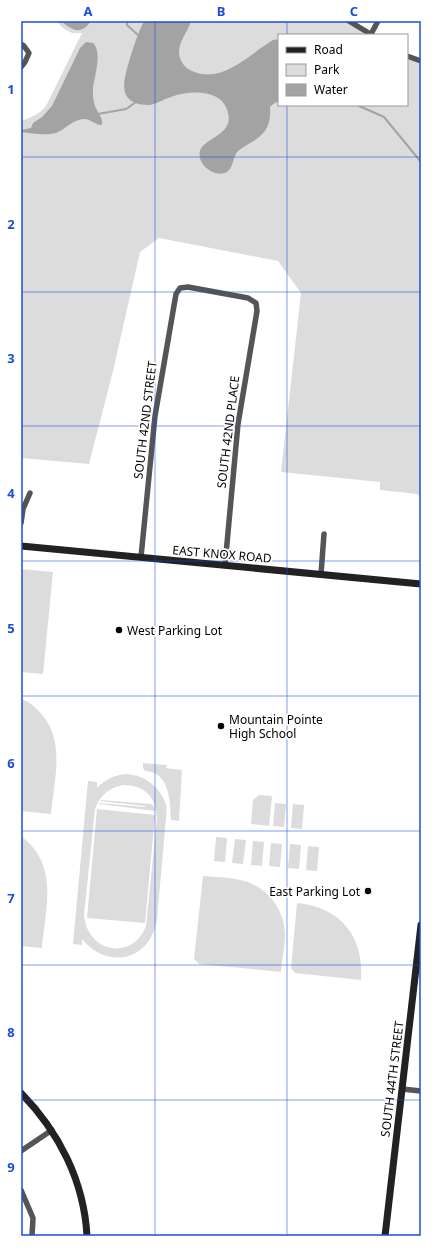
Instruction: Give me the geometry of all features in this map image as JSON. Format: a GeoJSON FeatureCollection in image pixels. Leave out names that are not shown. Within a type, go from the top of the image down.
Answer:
{"type":"FeatureCollection","features":[{"type":"Feature","properties":{"kind":"street"},"geometry":{"type":"LineString","coordinates":[[349,21],[370,34]]}},
{"type":"Feature","properties":{"kind":"street"},"geometry":{"type":"LineString","coordinates":[[372,34],[378,21]]}},
{"type":"Feature","properties":{"kind":"street"},"geometry":{"type":"LineString","coordinates":[[21,44],[29,53],[21,67]]}},
{"type":"Feature","properties":{"kind":"street"},"geometry":{"type":"LineString","coordinates":[[408,56],[421,61]]}},
{"type":"Feature","properties":{"kind":"street","name":"SOUTH 42ND STREET"},"geometry":{"type":"LineString","coordinates":[[142,557],[157,398],[176,294],[180,288],[188,287],[248,298],[256,303]]}},
{"type":"Feature","properties":{"kind":"street","name":"SOUTH 42ND PLACE"},"geometry":{"type":"LineString","coordinates":[[224,565],[238,424],[257,311],[256,303]]}},
{"type":"Feature","properties":{"kind":"street"},"geometry":{"type":"LineString","coordinates":[[21,524],[22,509],[30,493]]}},
{"type":"Feature","properties":{"kind":"street"},"geometry":{"type":"LineString","coordinates":[[321,574],[324,534]]}},
{"type":"Feature","properties":{"kind":"street","name":"EAST KNOX ROAD"},"geometry":{"type":"LineString","coordinates":[[21,546],[421,584]]}},
{"type":"Feature","properties":{"kind":"street","name":"SOUTH 44TH STREET"},"geometry":{"type":"LineString","coordinates":[[385,1236],[421,925]]}},
{"type":"Feature","properties":{"kind":"street"},"geometry":{"type":"LineString","coordinates":[[402,1089],[421,1092]]}},
{"type":"Feature","properties":{"kind":"street"},"geometry":{"type":"LineString","coordinates":[[21,1093],[52,1130],[74,1174],[84,1208],[87,1236]]}},
{"type":"Feature","properties":{"kind":"street"},"geometry":{"type":"LineString","coordinates":[[21,1152],[52,1130]]}},
{"type":"Feature","properties":{"kind":"street"},"geometry":{"type":"LineString","coordinates":[[21,1190],[32,1218],[32,1236]]}},
{"type":"Feature","properties":{"kind":"green space"},"geometry":{"type":"Polygon","coordinates":[[[56,21],[349,21],[370,34],[278,34],[278,106],[408,106],[408,56],[421,61],[421,496],[417,494],[380,490],[380,482],[281,472],[301,293],[278,261],[159,238],[140,252],[113,371],[89,464],[21,458],[21,121],[39,113],[45,107],[82,33],[72,33],[63,28],[56,21]]]}},
{"type":"Feature","properties":{"kind":"green space"},"geometry":{"type":"Polygon","coordinates":[[[21,569],[53,572],[43,674],[21,672],[21,569]]]}},
{"type":"Feature","properties":{"kind":"green space"},"geometry":{"type":"Polygon","coordinates":[[[21,699],[36,708],[41,713],[50,726],[54,738],[56,750],[56,776],[51,814],[21,811],[21,699]]]}},
{"type":"Feature","properties":{"kind":"green space"},"geometry":{"type":"Polygon","coordinates":[[[143,763],[167,765],[166,768],[182,770],[179,821],[171,820],[169,796],[164,782],[159,776],[145,771],[143,768],[143,763]]]}},
{"type":"Feature","properties":{"kind":"green space"},"geometry":{"type":"Polygon","coordinates":[[[127,774],[138,776],[153,784],[165,801],[166,810],[157,919],[153,933],[146,944],[137,952],[116,958],[104,955],[92,949],[82,939],[82,945],[73,944],[88,781],[97,782],[97,788],[110,778],[127,774]],[[123,785],[109,790],[102,796],[95,809],[84,915],[87,928],[93,937],[101,944],[111,948],[121,948],[131,945],[139,937],[146,926],[157,818],[152,798],[143,790],[123,785]]]}},
{"type":"Feature","properties":{"kind":"green space"},"geometry":{"type":"Polygon","coordinates":[[[259,795],[272,796],[269,826],[251,824],[253,800],[259,795]]]}},
{"type":"Feature","properties":{"kind":"green space"},"geometry":{"type":"Polygon","coordinates":[[[100,801],[151,804],[154,806],[155,811],[99,804],[145,807],[100,801]]]}},
{"type":"Feature","properties":{"kind":"green space"},"geometry":{"type":"Polygon","coordinates":[[[275,803],[286,804],[284,827],[273,826],[275,803]]]}},
{"type":"Feature","properties":{"kind":"green space"},"geometry":{"type":"Polygon","coordinates":[[[293,804],[304,805],[302,829],[291,828],[293,804]]]}},
{"type":"Feature","properties":{"kind":"green space"},"geometry":{"type":"Polygon","coordinates":[[[97,809],[155,815],[145,923],[87,918],[97,809]]]}},
{"type":"Feature","properties":{"kind":"green space"},"geometry":{"type":"Polygon","coordinates":[[[21,836],[33,847],[41,860],[45,873],[47,902],[42,948],[21,946],[21,836]]]}},
{"type":"Feature","properties":{"kind":"green space"},"geometry":{"type":"Polygon","coordinates":[[[216,837],[227,838],[225,862],[214,861],[216,837]]]}},
{"type":"Feature","properties":{"kind":"green space"},"geometry":{"type":"Polygon","coordinates":[[[235,839],[246,840],[243,864],[232,863],[235,839]]]}},
{"type":"Feature","properties":{"kind":"green space"},"geometry":{"type":"Polygon","coordinates":[[[253,841],[264,842],[262,866],[251,865],[253,841]]]}},
{"type":"Feature","properties":{"kind":"green space"},"geometry":{"type":"Polygon","coordinates":[[[271,843],[282,844],[280,867],[269,866],[271,843]]]}},
{"type":"Feature","properties":{"kind":"green space"},"geometry":{"type":"Polygon","coordinates":[[[290,844],[301,845],[299,869],[288,868],[290,844]]]}},
{"type":"Feature","properties":{"kind":"green space"},"geometry":{"type":"Polygon","coordinates":[[[308,846],[319,847],[317,871],[306,870],[308,846]]]}},
{"type":"Feature","properties":{"kind":"green space"},"geometry":{"type":"Polygon","coordinates":[[[203,876],[231,878],[249,883],[266,893],[278,907],[282,916],[285,935],[281,972],[199,964],[194,959],[203,876]]]}},
{"type":"Feature","properties":{"kind":"green space"},"geometry":{"type":"Polygon","coordinates":[[[297,903],[313,906],[326,911],[347,927],[354,938],[358,950],[361,965],[361,980],[295,973],[291,968],[297,903]]]}},
{"type":"Feature","properties":{"kind":"water"},"geometry":{"type":"Polygon","coordinates":[[[61,21],[91,21],[84,28],[77,30],[69,27],[61,21]]]}},
{"type":"Feature","properties":{"kind":"water"},"geometry":{"type":"Polygon","coordinates":[[[144,21],[191,21],[180,44],[179,55],[182,63],[188,69],[201,74],[213,74],[234,67],[273,40],[278,39],[278,102],[270,107],[269,123],[265,131],[257,139],[237,152],[228,171],[218,174],[208,170],[201,161],[200,156],[202,147],[223,131],[227,126],[229,120],[227,111],[220,99],[213,95],[188,93],[176,95],[148,105],[138,104],[130,100],[126,95],[124,82],[130,58],[144,21]]]}},
{"type":"Feature","properties":{"kind":"water"},"geometry":{"type":"Polygon","coordinates":[[[86,42],[93,43],[96,47],[98,59],[93,97],[102,124],[99,125],[89,120],[80,119],[52,134],[21,132],[21,130],[31,128],[33,123],[42,117],[52,106],[80,48],[86,42]]]}},
{"type":"Feature","properties":{"kind":"waterway"},"geometry":{"type":"LineString","coordinates":[[127,21],[127,25],[138,35]]}},
{"type":"Feature","properties":{"kind":"waterway"},"geometry":{"type":"LineString","coordinates":[[98,114],[126,109],[136,102]]}},
{"type":"Feature","properties":{"kind":"waterway"},"geometry":{"type":"LineString","coordinates":[[359,106],[384,117],[421,162]]}},
{"type":"Feature","properties":{"kind":"place","name":"West Parking Lot"},"geometry":{"type":"Point","coordinates":[119,630]}},
{"type":"Feature","properties":{"kind":"place","name":"Mountain Pointe High School"},"geometry":{"type":"Point","coordinates":[221,726]}},
{"type":"Feature","properties":{"kind":"place","name":"East Parking Lot"},"geometry":{"type":"Point","coordinates":[368,891]}}]}
